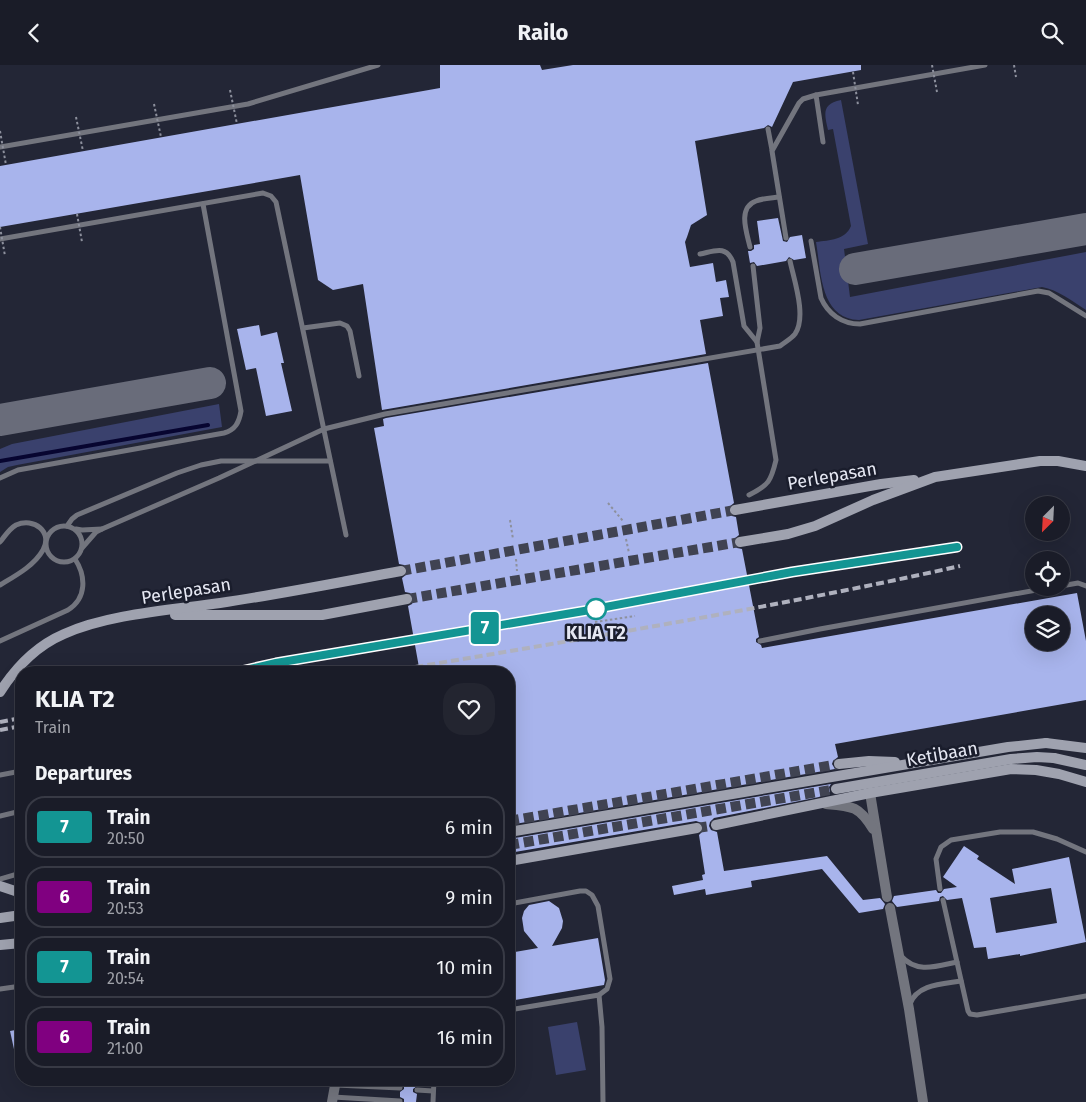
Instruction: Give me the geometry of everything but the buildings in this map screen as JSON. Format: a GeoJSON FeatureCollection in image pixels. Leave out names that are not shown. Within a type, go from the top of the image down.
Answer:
{"type":"FeatureCollection","features":[{"type":"Feature","properties":{"kind":"main road"},"geometry":{"type":"LineString","coordinates":[[740,542],[788,534],[815,526],[873,500],[935,477],[1040,461],[1058,461],[1086,467]]}},
{"type":"Feature","properties":{"kind":"main road","name":"Perlepasan"},"geometry":{"type":"LineString","coordinates":[[735,509],[881,484],[935,477]]}},
{"type":"Feature","properties":{"kind":"main road","name":"Perlepasan"},"geometry":{"type":"LineString","coordinates":[[20,666],[46,643],[77,628],[96,623],[401,571]]}},
{"type":"Feature","properties":{"kind":"main road"},"geometry":{"type":"LineString","coordinates":[[134,615],[322,615],[407,599]]}},
{"type":"Feature","properties":{"kind":"main road","name":"Perlepasan"},"geometry":{"type":"LineString","coordinates":[[0,692],[15,672]]}},
{"type":"Feature","properties":{"kind":"main road"},"geometry":{"type":"LineString","coordinates":[[515,831],[1008,747],[1046,743],[1086,748]]}},
{"type":"Feature","properties":{"kind":"main road","name":"Ketibaan"},"geometry":{"type":"LineString","coordinates":[[835,789],[1011,759],[1054,758],[1086,765]]}},
{"type":"Feature","properties":{"kind":"main road"},"geometry":{"type":"LineString","coordinates":[[839,764],[892,761],[954,769]]}},
{"type":"Feature","properties":{"kind":"main road"},"geometry":{"type":"LineString","coordinates":[[716,825],[851,796],[1011,769],[1059,773],[1086,782]]}},
{"type":"Feature","properties":{"kind":"main road"},"geometry":{"type":"LineString","coordinates":[[515,860],[697,828]]}},
{"type":"Feature","properties":{"kind":"main road"},"geometry":{"type":"LineString","coordinates":[[0,886],[15,891]]}},
{"type":"Feature","properties":{"kind":"main road"},"geometry":{"type":"LineString","coordinates":[[0,918],[15,916]]}},
{"type":"Feature","properties":{"kind":"main road"},"geometry":{"type":"LineString","coordinates":[[0,945],[15,944]]}},
{"type":"Feature","properties":{"kind":"street"},"geometry":{"type":"LineString","coordinates":[[870,793],[887,897]]}},
{"type":"Feature","properties":{"kind":"street"},"geometry":{"type":"LineString","coordinates":[[817,803],[839,805],[862,813],[877,834]]}},
{"type":"Feature","properties":{"kind":"street"},"geometry":{"type":"LineString","coordinates":[[890,908],[909,1009],[923,1102]]}},
{"type":"Feature","properties":{"kind":"street"},"geometry":{"type":"LineString","coordinates":[[332,1099],[334,1086]]}},
{"type":"Feature","properties":{"kind":"lane"},"geometry":{"type":"LineString","coordinates":[[0,147],[248,104],[378,65]]}},
{"type":"Feature","properties":{"kind":"lane"},"geometry":{"type":"LineString","coordinates":[[772,151],[799,103],[810,96],[985,65]]}},
{"type":"Feature","properties":{"kind":"lane"},"geometry":{"type":"LineString","coordinates":[[816,95],[823,141]]}},
{"type":"Feature","properties":{"kind":"lane"},"geometry":{"type":"LineString","coordinates":[[768,129],[786,238]]}},
{"type":"Feature","properties":{"kind":"lane"},"geometry":{"type":"LineString","coordinates":[[0,239],[263,193],[271,196],[276,202],[346,535]]}},
{"type":"Feature","properties":{"kind":"lane"},"geometry":{"type":"LineString","coordinates":[[750,247],[745,211],[750,204],[756,201],[779,197]]}},
{"type":"Feature","properties":{"kind":"lane"},"geometry":{"type":"LineString","coordinates":[[0,478],[18,470],[224,433],[234,429],[238,423],[241,411],[203,204]]}},
{"type":"Feature","properties":{"kind":"lane"},"geometry":{"type":"LineString","coordinates":[[810,241],[824,304],[838,318],[852,324],[1038,291],[1049,293],[1086,316]]}},
{"type":"Feature","properties":{"kind":"lane"},"geometry":{"type":"LineString","coordinates":[[700,254],[722,250],[730,254],[744,326],[757,342]]}},
{"type":"Feature","properties":{"kind":"lane"},"geometry":{"type":"LineString","coordinates":[[0,542],[14,527],[31,523],[43,529],[46,536],[48,554],[52,559],[64,563],[75,559],[92,536],[102,529],[219,478],[324,429],[385,414],[780,346],[796,333],[800,321],[800,308],[790,261]]}},
{"type":"Feature","properties":{"kind":"lane"},"geometry":{"type":"LineString","coordinates":[[749,495],[764,488],[773,475],[776,460],[758,351],[757,342],[760,328],[753,266]]}},
{"type":"Feature","properties":{"kind":"lane"},"geometry":{"type":"LineString","coordinates":[[303,328],[340,323],[346,326],[350,331],[359,376]]}},
{"type":"Feature","properties":{"kind":"lane"},"geometry":{"type":"LineString","coordinates":[[70,527],[72,519],[77,515],[177,473],[201,465],[221,461],[330,461]]}},
{"type":"Feature","properties":{"kind":"lane"},"geometry":{"type":"LineString","coordinates":[[70,527],[81,537],[82,549]]}},
{"type":"Feature","properties":{"kind":"lane"},"geometry":{"type":"LineString","coordinates":[[0,585],[36,560],[44,549],[51,532],[56,528],[70,527],[82,531],[102,529]]}},
{"type":"Feature","properties":{"kind":"lane"},"geometry":{"type":"LineString","coordinates":[[0,641],[68,610],[77,603],[83,590],[83,575],[75,559]]}},
{"type":"Feature","properties":{"kind":"lane"},"geometry":{"type":"LineString","coordinates":[[1070,584],[1078,583],[1086,586]]}},
{"type":"Feature","properties":{"kind":"lane"},"geometry":{"type":"LineString","coordinates":[[760,641],[1025,592]]}},
{"type":"Feature","properties":{"kind":"lane"},"geometry":{"type":"LineString","coordinates":[[0,775],[15,772]]}},
{"type":"Feature","properties":{"kind":"lane"},"geometry":{"type":"LineString","coordinates":[[835,789],[851,796]]}},
{"type":"Feature","properties":{"kind":"lane"},"geometry":{"type":"LineString","coordinates":[[0,816],[15,812]]}},
{"type":"Feature","properties":{"kind":"lane"},"geometry":{"type":"LineString","coordinates":[[940,889],[936,859],[941,847],[951,840],[1000,832],[1033,832],[1057,839],[1086,851]]}},
{"type":"Feature","properties":{"kind":"lane"},"geometry":{"type":"LineString","coordinates":[[0,879],[15,875]]}},
{"type":"Feature","properties":{"kind":"lane"},"geometry":{"type":"LineString","coordinates":[[515,903],[580,891],[586,891],[592,895],[598,907],[610,979],[607,989],[599,995],[515,1009]]}},
{"type":"Feature","properties":{"kind":"lane"},"geometry":{"type":"LineString","coordinates":[[943,900],[968,1011],[974,1015],[1086,996]]}},
{"type":"Feature","properties":{"kind":"lane"},"geometry":{"type":"LineString","coordinates":[[898,952],[906,962],[922,968],[957,962]]}},
{"type":"Feature","properties":{"kind":"lane"},"geometry":{"type":"LineString","coordinates":[[909,1009],[912,998],[921,990],[961,981]]}},
{"type":"Feature","properties":{"kind":"lane"},"geometry":{"type":"LineString","coordinates":[[0,989],[15,987]]}},
{"type":"Feature","properties":{"kind":"lane"},"geometry":{"type":"LineString","coordinates":[[599,995],[602,1027],[603,1102]]}},
{"type":"Feature","properties":{"kind":"lane"},"geometry":{"type":"LineString","coordinates":[[378,1086],[400,1088]]}},
{"type":"Feature","properties":{"kind":"lane"},"geometry":{"type":"LineString","coordinates":[[433,1086],[433,1102]]}},
{"type":"Feature","properties":{"kind":"lane"},"geometry":{"type":"LineString","coordinates":[[417,1090],[433,1091]]}},
{"type":"Feature","properties":{"kind":"lane"},"geometry":{"type":"LineString","coordinates":[[332,1099],[400,1101]]}},
{"type":"Feature","properties":{"kind":"path"},"geometry":{"type":"LineString","coordinates":[[932,65],[937,92]]}},
{"type":"Feature","properties":{"kind":"path"},"geometry":{"type":"LineString","coordinates":[[1014,65],[1016,77]]}},
{"type":"Feature","properties":{"kind":"path"},"geometry":{"type":"LineString","coordinates":[[853,72],[858,105]]}},
{"type":"Feature","properties":{"kind":"path"},"geometry":{"type":"LineString","coordinates":[[230,89],[237,124]]}},
{"type":"Feature","properties":{"kind":"path"},"geometry":{"type":"LineString","coordinates":[[154,103],[161,137]]}},
{"type":"Feature","properties":{"kind":"path"},"geometry":{"type":"LineString","coordinates":[[76,117],[83,151]]}},
{"type":"Feature","properties":{"kind":"path"},"geometry":{"type":"LineString","coordinates":[[0,131],[6,165]]}},
{"type":"Feature","properties":{"kind":"path"},"geometry":{"type":"LineString","coordinates":[[77,214],[82,242]]}},
{"type":"Feature","properties":{"kind":"path"},"geometry":{"type":"LineString","coordinates":[[0,227],[5,256]]}},
{"type":"Feature","properties":{"kind":"path"},"geometry":{"type":"LineString","coordinates":[[608,503],[623,521]]}},
{"type":"Feature","properties":{"kind":"path"},"geometry":{"type":"LineString","coordinates":[[510,520],[513,539]]}},
{"type":"Feature","properties":{"kind":"path"},"geometry":{"type":"LineString","coordinates":[[626,539],[628,553]]}},
{"type":"Feature","properties":{"kind":"path"},"geometry":{"type":"LineString","coordinates":[[516,559],[517,571]]}},
{"type":"Feature","properties":{"kind":"path"},"geometry":{"type":"LineString","coordinates":[[595,622],[635,616]]}},
{"type":"Feature","properties":{"kind":"shaded area"},"geometry":{"type":"Polygon","coordinates":[[[841,100],[868,244],[844,249],[850,297],[1086,252],[1086,310],[1059,293],[1042,287],[859,320],[846,318],[837,311],[830,303],[825,291],[816,242],[841,237],[851,226],[833,129],[828,130],[825,114],[830,104],[841,100]]]}},
{"type":"Feature","properties":{"kind":"shaded area"},"geometry":{"type":"Polygon","coordinates":[[[219,404],[222,427],[17,465],[8,467],[0,472],[0,449],[12,444],[219,404]]]}},
{"type":"Feature","properties":{"kind":"shaded area"},"geometry":{"type":"Polygon","coordinates":[[[577,1022],[586,1070],[556,1075],[548,1027],[577,1022]]]}},
{"type":"Feature","properties":{"kind":"waterway"},"geometry":{"type":"LineString","coordinates":[[0,461],[208,425]]}},
{"type":"Feature","properties":{"kind":"taxiway"},"geometry":{"type":"LineString","coordinates":[[855,269],[1086,229]]}},
{"type":"Feature","properties":{"kind":"taxiway"},"geometry":{"type":"LineString","coordinates":[[0,420],[210,383]]}},
{"type":"Feature","properties":{"kind":"tunnel"},"geometry":{"type":"LineString","coordinates":[[401,571],[735,510]]}},
{"type":"Feature","properties":{"kind":"tunnel"},"geometry":{"type":"LineString","coordinates":[[407,599],[740,542]]}},
{"type":"Feature","properties":{"kind":"tunnel"},"geometry":{"type":"LineString","coordinates":[[515,820],[839,764]]}},
{"type":"Feature","properties":{"kind":"tunnel"},"geometry":{"type":"LineString","coordinates":[[515,844],[836,789]]}},
{"type":"Feature","properties":{"kind":"tunnel"},"geometry":{"type":"LineString","coordinates":[[697,828],[716,825]]}},
{"type":"Feature","properties":{"kind":"railway"},"geometry":{"type":"LineString","coordinates":[[263,666],[584,611],[792,572],[957,547]]}},
{"type":"Feature","properties":{"kind":"railway"},"geometry":{"type":"LineString","coordinates":[[421,666],[743,610],[960,566]]}},
{"type":"Feature","properties":{"kind":"railway"},"geometry":{"type":"LineString","coordinates":[[0,722],[15,719]]}},
{"type":"Feature","properties":{"kind":"railway"},"geometry":{"type":"LineString","coordinates":[[0,730],[15,727]]}},
{"type":"Feature","properties":{"kind":"train","name":"7"},"geometry":{"type":"LineString","coordinates":[[263,666],[584,611],[792,572],[957,547]]}},
{"type":"Feature","properties":{"kind":"place","name":"KLIA T2"},"geometry":{"type":"Point","coordinates":[596,609]}}]}
